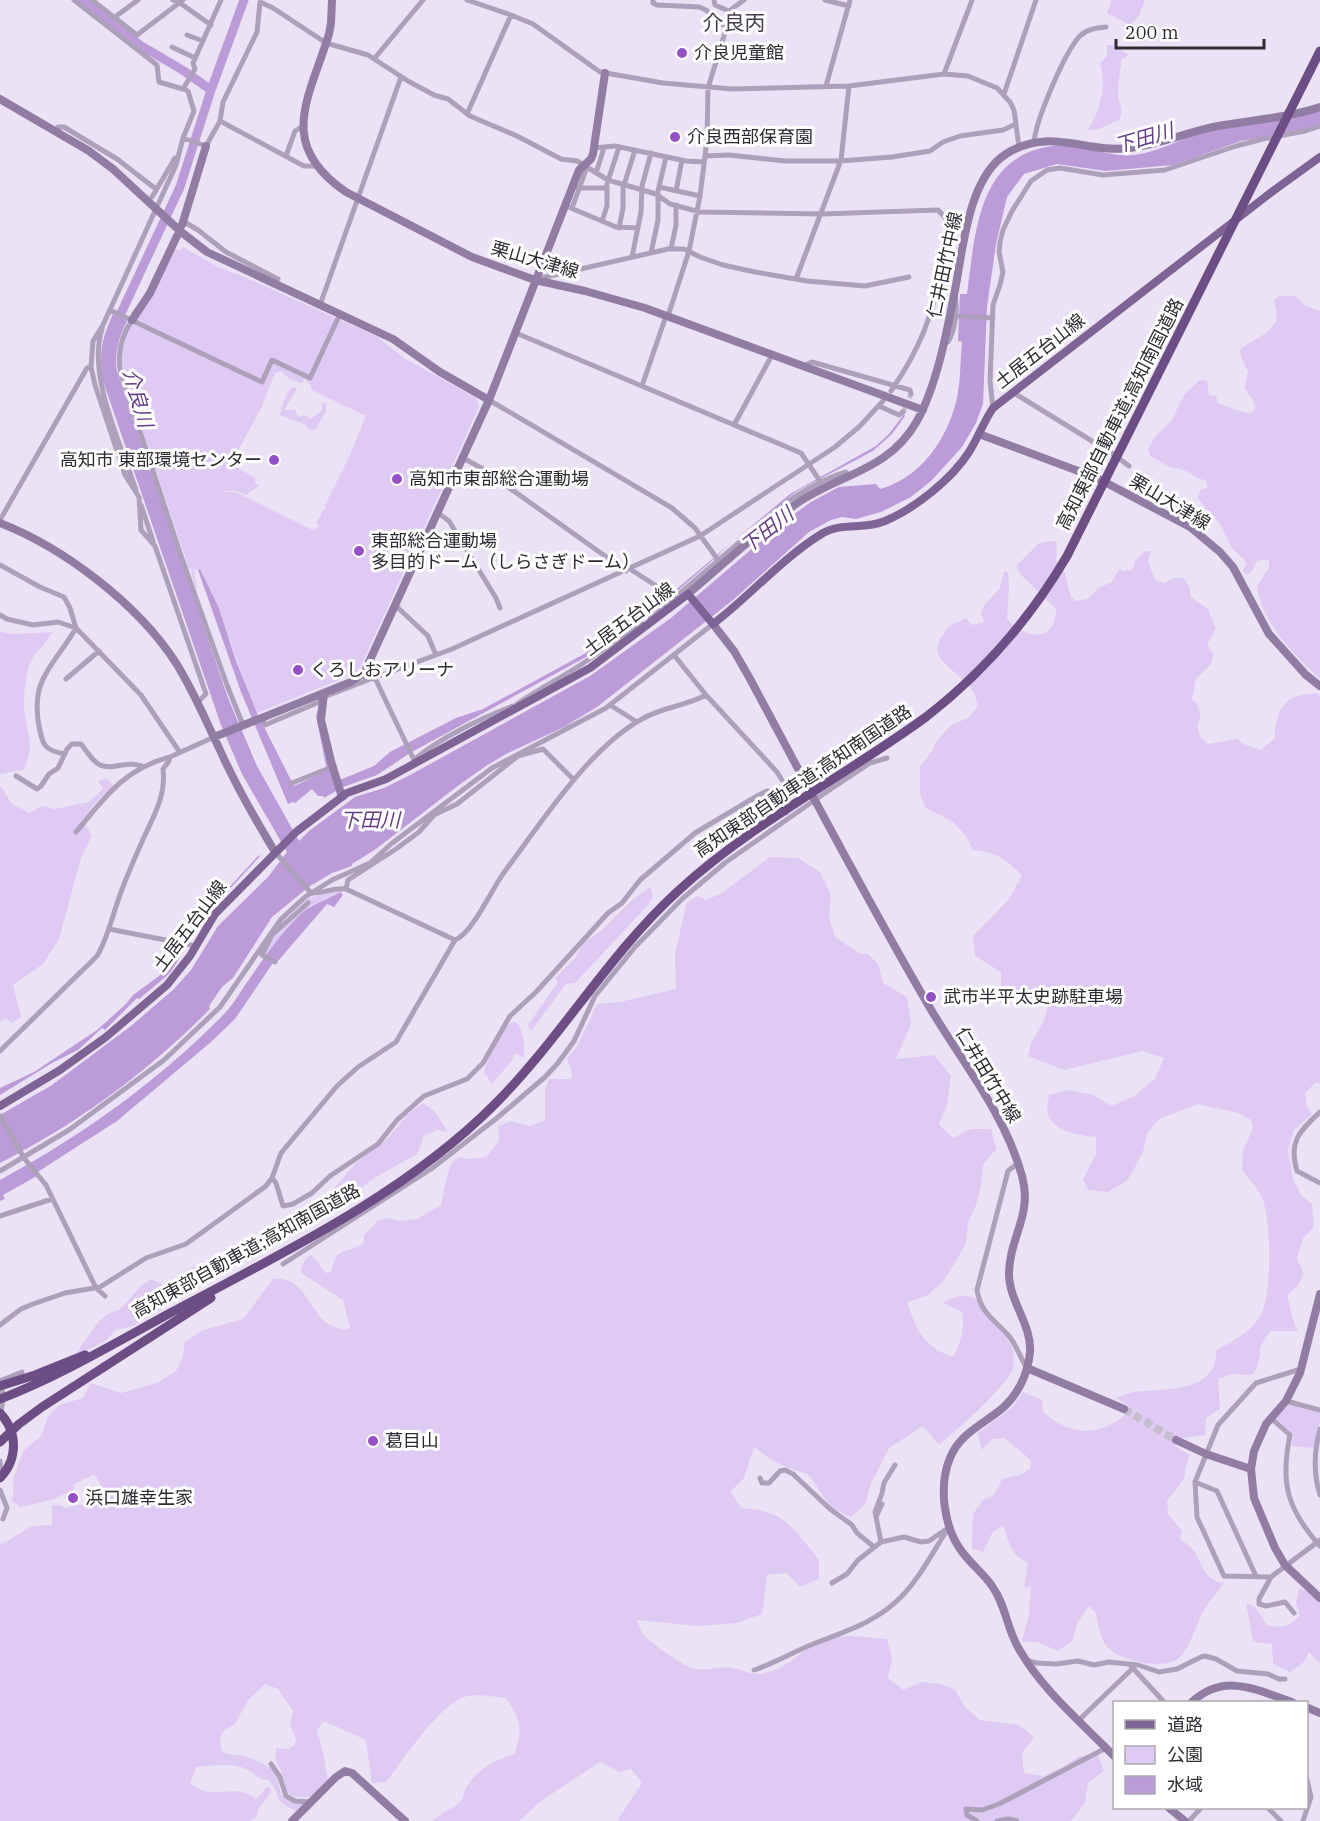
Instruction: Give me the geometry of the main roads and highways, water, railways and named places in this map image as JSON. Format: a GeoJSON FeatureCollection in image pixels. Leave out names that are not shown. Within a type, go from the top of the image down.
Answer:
{"type":"FeatureCollection","features":[{"type":"Feature","properties":{"kind":"highway","name":"高知東部自動車道;高知南国道路"},"geometry":{"type":"LineString","coordinates":[[93,1353],[170,1309],[200,1298],[263,1264],[401,1180],[470,1127],[517,1081],[624,948],[659,909],[714,861],[882,748],[947,701],[986,665],[1016,631],[1067,556],[1320,51]]}},
{"type":"Feature","properties":{"kind":"highway"},"geometry":{"type":"LineString","coordinates":[[1,1441],[42,1407],[263,1264]]}},
{"type":"Feature","properties":{"kind":"highway"},"geometry":{"type":"LineString","coordinates":[[0,1383],[35,1375],[93,1353]]}},
{"type":"Feature","properties":{"kind":"highway"},"geometry":{"type":"LineString","coordinates":[[0,1400],[44,1382],[93,1353]]}},
{"type":"Feature","properties":{"kind":"highway"},"geometry":{"type":"LineString","coordinates":[[0,1414],[10,1427],[14,1442],[10,1465],[0,1478]]}},
{"type":"Feature","properties":{"kind":"main road","name":"栗山大津線"},"geometry":{"type":"LineString","coordinates":[[332,0],[331,23],[305,103],[303,126],[308,152],[316,166],[329,180],[472,257],[535,280],[585,291],[667,316],[923,410]]}},
{"type":"Feature","properties":{"kind":"main road"},"geometry":{"type":"LineString","coordinates":[[218,735],[324,696],[365,677],[395,605],[440,516],[489,400],[535,280],[569,207],[579,170],[591,159],[605,74]]}},
{"type":"Feature","properties":{"kind":"main road"},"geometry":{"type":"LineString","coordinates":[[0,99],[89,151],[113,169],[156,208],[179,224],[207,252],[393,339],[440,372],[489,400]]}},
{"type":"Feature","properties":{"kind":"main road","name":"仁井田竹中線"},"geometry":{"type":"LineString","coordinates":[[689,595],[797,503],[821,489],[868,469],[889,454],[912,429],[923,410],[943,344],[973,204],[980,186],[995,162],[1005,154],[1019,147],[1055,140],[1110,149],[1128,148],[1217,126],[1276,118],[1320,107]]}},
{"type":"Feature","properties":{"kind":"main road"},"geometry":{"type":"LineString","coordinates":[[179,224],[205,145]]}},
{"type":"Feature","properties":{"kind":"main road","name":"土居五台山線"},"geometry":{"type":"LineString","coordinates":[[0,1106],[60,1070],[134,1014],[167,985],[181,969],[191,944],[215,915],[296,832],[341,794],[386,779],[414,759],[590,668],[689,595],[713,624],[821,534],[838,527],[865,527],[884,521],[917,502],[968,454],[993,408],[1320,157]]}},
{"type":"Feature","properties":{"kind":"main road"},"geometry":{"type":"LineString","coordinates":[[132,320],[150,293],[177,236]]}},
{"type":"Feature","properties":{"kind":"main road","name":"栗山大津線"},"geometry":{"type":"LineString","coordinates":[[979,434],[1096,478],[1190,527],[1220,552],[1233,567],[1269,634],[1306,675],[1320,686]]}},
{"type":"Feature","properties":{"kind":"main road"},"geometry":{"type":"LineString","coordinates":[[0,522],[59,553],[91,576],[137,616],[166,648],[218,735],[238,787],[278,852]]}},
{"type":"Feature","properties":{"kind":"main road","name":"仁井田竹中線"},"geometry":{"type":"LineString","coordinates":[[713,624],[734,651],[749,677],[920,992],[992,1105],[1018,1163],[1026,1191],[1025,1214],[1011,1258],[1009,1274],[1012,1292],[1029,1337],[1027,1368],[1018,1390],[1010,1401],[965,1436],[949,1458],[945,1490],[949,1527],[964,1555],[993,1587],[1012,1637],[1025,1660],[1057,1699],[1113,1755]]}},
{"type":"Feature","properties":{"kind":"main road"},"geometry":{"type":"LineString","coordinates":[[324,696],[321,720],[329,768],[341,794]]}},
{"type":"Feature","properties":{"kind":"main road"},"geometry":{"type":"LineString","coordinates":[[1320,1296],[1301,1369],[1286,1401],[1266,1424],[1259,1437],[1251,1469],[1254,1498],[1275,1548],[1285,1564],[1320,1598]]}},
{"type":"Feature","properties":{"kind":"main road"},"geometry":{"type":"LineString","coordinates":[[1027,1368],[1124,1409]]}},
{"type":"Feature","properties":{"kind":"main road"},"geometry":{"type":"LineString","coordinates":[[1176,1440],[1206,1454],[1251,1469]]}},
{"type":"Feature","properties":{"kind":"main road"},"geometry":{"type":"LineString","coordinates":[[1192,1701],[1218,1687],[1239,1685],[1290,1701]]}},
{"type":"Feature","properties":{"kind":"main road"},"geometry":{"type":"LineString","coordinates":[[292,1821],[341,1772],[349,1771],[405,1821]]}},
{"type":"Feature","properties":{"kind":"main road"},"geometry":{"type":"LineString","coordinates":[[1170,1809],[1187,1821]]}},
{"type":"Feature","properties":{"kind":"water","name":"下田川"},"geometry":{"type":"Polygon","coordinates":[[[1320,109],[1320,124],[1302,130],[1241,141],[1173,165],[1106,171],[1057,164],[1024,174],[1007,197],[996,244],[987,307],[983,404],[976,423],[962,447],[931,481],[911,497],[881,512],[856,519],[842,517],[831,520],[809,532],[733,600],[597,707],[564,727],[486,766],[352,866],[332,873],[310,886],[272,917],[233,978],[222,987],[209,1006],[210,1009],[187,1032],[111,1095],[57,1131],[0,1163],[0,1115],[52,1085],[131,1026],[174,989],[191,970],[218,926],[268,877],[287,852],[242,774],[221,725],[102,378],[102,345],[113,314],[127,321],[118,345],[117,371],[228,698],[257,766],[299,841],[355,797],[384,788],[410,775],[590,676],[671,618],[782,523],[811,502],[839,487],[876,484],[880,489],[894,484],[919,467],[946,430],[956,402],[962,342],[958,341],[960,294],[967,294],[979,218],[987,195],[999,175],[1015,160],[1037,149],[1066,145],[1117,155],[1134,155],[1203,133],[1320,109]]]}},
{"type":"Feature","properties":{"kind":"water"},"geometry":{"type":"Polygon","coordinates":[[[904,414],[905,416],[892,434],[873,451],[797,491],[736,540],[790,494],[876,446],[889,434],[904,414]]]}},
{"type":"Feature","properties":{"kind":"water"},"geometry":{"type":"Polygon","coordinates":[[[720,552],[674,594],[644,613],[586,657],[410,753],[377,775],[343,787],[324,798],[318,796],[312,789],[295,803],[288,804],[241,692],[198,570],[200,569],[219,608],[236,661],[257,713],[294,786],[327,771],[316,716],[319,704],[339,779],[342,779],[374,766],[390,752],[456,718],[483,709],[584,654],[644,610],[672,593],[720,552]]]}},
{"type":"Feature","properties":{"kind":"water"},"geometry":{"type":"Polygon","coordinates":[[[340,892],[343,895],[334,907],[327,904],[278,961],[275,960],[235,1019],[211,1042],[117,1121],[36,1173],[37,1176],[3,1195],[5,1199],[0,1201],[0,1180],[91,1125],[175,1061],[226,1012],[296,918],[308,908],[340,892]]]}},
{"type":"Feature","properties":{"kind":"water"},"geometry":{"type":"Polygon","coordinates":[[[177,958],[179,959],[169,974],[139,999],[137,998],[105,1030],[102,1028],[78,1050],[0,1095],[0,1088],[34,1072],[97,1030],[133,995],[159,976],[177,958]]]}},
{"type":"Feature","properties":{"kind":"waterway"},"geometry":{"type":"LineString","coordinates":[[83,0],[140,45],[211,90]]}},
{"type":"Feature","properties":{"kind":"waterway","name":"介良川"},"geometry":{"type":"LineString","coordinates":[[116,324],[180,187],[211,90],[244,0]]}},
{"type":"Feature","properties":{"kind":"waterway"},"geometry":{"type":"LineString","coordinates":[[188,943],[203,917],[259,856]]}},
{"type":"Feature","properties":{"kind":"waterway"},"geometry":{"type":"LineString","coordinates":[[178,958],[185,947]]}},
{"type":"Feature","properties":{"kind":"tunnel"},"geometry":{"type":"LineString","coordinates":[[903,412],[911,394]]}},
{"type":"Feature","properties":{"kind":"tunnel"},"geometry":{"type":"LineString","coordinates":[[1124,1409],[1176,1440]]}},
{"type":"Feature","properties":{"kind":"place","name":"介良児童館"},"geometry":{"type":"Point","coordinates":[682,53]}},
{"type":"Feature","properties":{"kind":"place","name":"介良西部保育園"},"geometry":{"type":"Point","coordinates":[675,137]}},
{"type":"Feature","properties":{"kind":"place","name":"高知市 東部環境センター"},"geometry":{"type":"Point","coordinates":[274,460]}},
{"type":"Feature","properties":{"kind":"place","name":"高知市東部総合運動場"},"geometry":{"type":"Point","coordinates":[397,479]}},
{"type":"Feature","properties":{"kind":"place","name":"東部総合運動場 多目的ドーム（しらさぎドーム）"},"geometry":{"type":"Point","coordinates":[359,551]}},
{"type":"Feature","properties":{"kind":"place","name":"くろしおアリーナ"},"geometry":{"type":"Point","coordinates":[298,670]}},
{"type":"Feature","properties":{"kind":"place","name":"武市半平太史跡駐車場"},"geometry":{"type":"Point","coordinates":[931,997]}},
{"type":"Feature","properties":{"kind":"place","name":"葛目山"},"geometry":{"type":"Point","coordinates":[373,1441]}},
{"type":"Feature","properties":{"kind":"place","name":"浜口雄幸生家"},"geometry":{"type":"Point","coordinates":[73,1498]}},
{"type":"Feature","properties":{"kind":"district","name":"介良丙"},"geometry":{"type":"Point","coordinates":[734,23]}}]}
